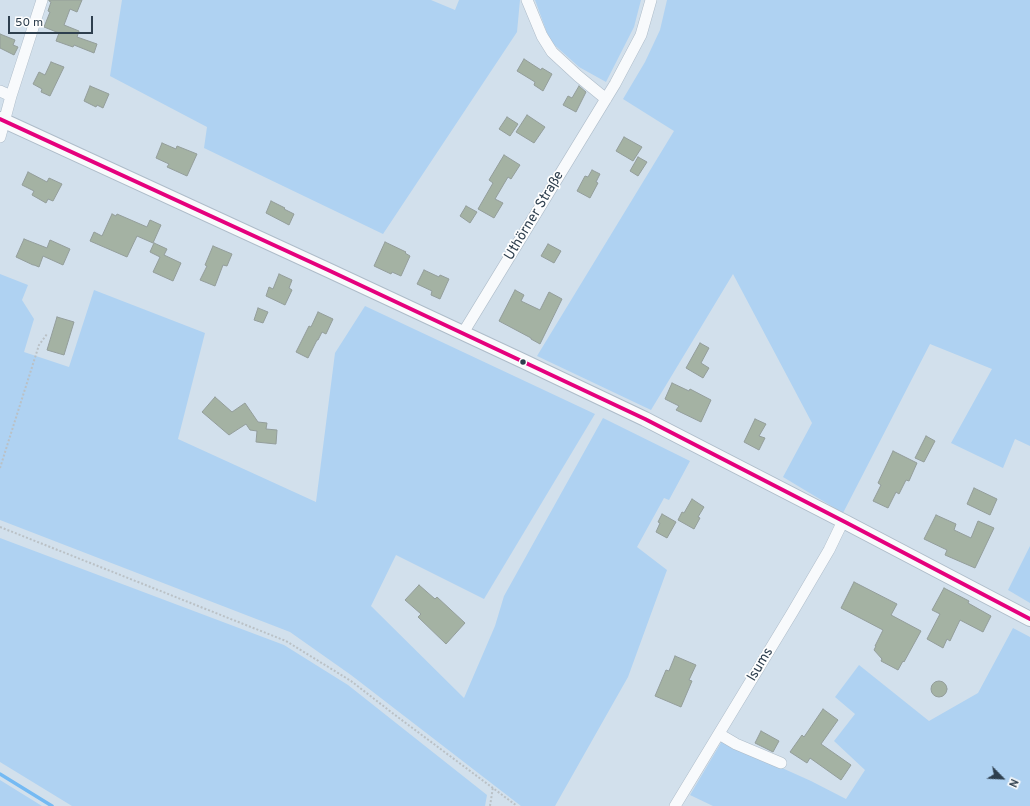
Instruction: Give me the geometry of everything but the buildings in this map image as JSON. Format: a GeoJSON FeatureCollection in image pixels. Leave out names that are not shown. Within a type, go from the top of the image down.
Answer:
{"type":"FeatureCollection","features":[{"type":"Feature","properties":{"kind":"main road"},"geometry":{"type":"LineString","coordinates":[[2,120],[463,333],[645,419],[1030,619]]}},
{"type":"Feature","properties":{"kind":"street"},"geometry":{"type":"LineString","coordinates":[[0,137],[2,120],[42,0]]}},
{"type":"Feature","properties":{"kind":"street"},"geometry":{"type":"LineString","coordinates":[[527,0],[542,36],[552,52],[606,99]]}},
{"type":"Feature","properties":{"kind":"street","name":"Uthörner Straße"},"geometry":{"type":"LineString","coordinates":[[463,333],[615,84],[641,35],[650,0]]}},
{"type":"Feature","properties":{"kind":"street"},"geometry":{"type":"LineString","coordinates":[[0,91],[11,96]]}},
{"type":"Feature","properties":{"kind":"street","name":"Isums"},"geometry":{"type":"LineString","coordinates":[[675,806],[796,607],[829,550],[843,521]]}},
{"type":"Feature","properties":{"kind":"street"},"geometry":{"type":"LineString","coordinates":[[719,734],[736,744],[781,763]]}},
{"type":"Feature","properties":{"kind":"path"},"geometry":{"type":"LineString","coordinates":[[0,468],[39,345],[47,334]]}},
{"type":"Feature","properties":{"kind":"path"},"geometry":{"type":"LineString","coordinates":[[0,527],[286,641],[351,681],[517,806]]}},
{"type":"Feature","properties":{"kind":"path"},"geometry":{"type":"LineString","coordinates":[[490,806],[493,787]]}},
{"type":"Feature","properties":{"kind":"shaded area"},"geometry":{"type":"Polygon","coordinates":[[[122,0],[431,0],[455,10],[459,0],[520,0],[517,32],[383,234],[204,148],[207,127],[110,76],[122,0]]]}},
{"type":"Feature","properties":{"kind":"shaded area"},"geometry":{"type":"Polygon","coordinates":[[[535,0],[641,0],[634,27],[606,82],[579,67],[550,41],[535,0]]]}},
{"type":"Feature","properties":{"kind":"shaded area"},"geometry":{"type":"Polygon","coordinates":[[[667,0],[1030,0],[1030,446],[1015,439],[1003,468],[951,443],[992,369],[930,344],[843,513],[783,477],[812,423],[733,274],[651,410],[537,356],[674,131],[623,99],[645,62],[660,30],[667,0]]]}},
{"type":"Feature","properties":{"kind":"shaded area"},"geometry":{"type":"Polygon","coordinates":[[[0,274],[28,285],[22,300],[34,319],[24,352],[69,367],[94,290],[205,333],[178,439],[316,502],[335,353],[365,306],[595,414],[484,599],[396,555],[371,606],[464,698],[495,626],[504,596],[603,418],[690,461],[669,500],[664,498],[637,547],[667,570],[628,677],[555,806],[521,806],[351,675],[290,632],[0,520],[0,274]]]}},
{"type":"Feature","properties":{"kind":"shaded area"},"geometry":{"type":"Polygon","coordinates":[[[0,538],[284,645],[348,685],[487,795],[485,806],[72,806],[0,762],[0,538]]]}},
{"type":"Feature","properties":{"kind":"shaded area"},"geometry":{"type":"Polygon","coordinates":[[[1030,546],[1030,603],[1008,590],[1030,546]]]}},
{"type":"Feature","properties":{"kind":"shaded area"},"geometry":{"type":"Polygon","coordinates":[[[1013,628],[1030,637],[1030,806],[713,806],[690,795],[722,741],[811,781],[846,799],[865,770],[834,741],[855,714],[835,697],[859,665],[929,721],[978,693],[1013,628]]]}},
{"type":"Feature","properties":{"kind":"shaded area"},"geometry":{"type":"Polygon","coordinates":[[[0,780],[42,806],[0,806],[0,780]]]}},
{"type":"Feature","properties":{"kind":"waterway"},"geometry":{"type":"LineString","coordinates":[[0,774],[52,806]]}},
{"type":"Feature","properties":{"kind":"transit line"},"geometry":{"type":"LineString","coordinates":[[0,119],[328,270],[645,419],[1030,619]]}}]}
